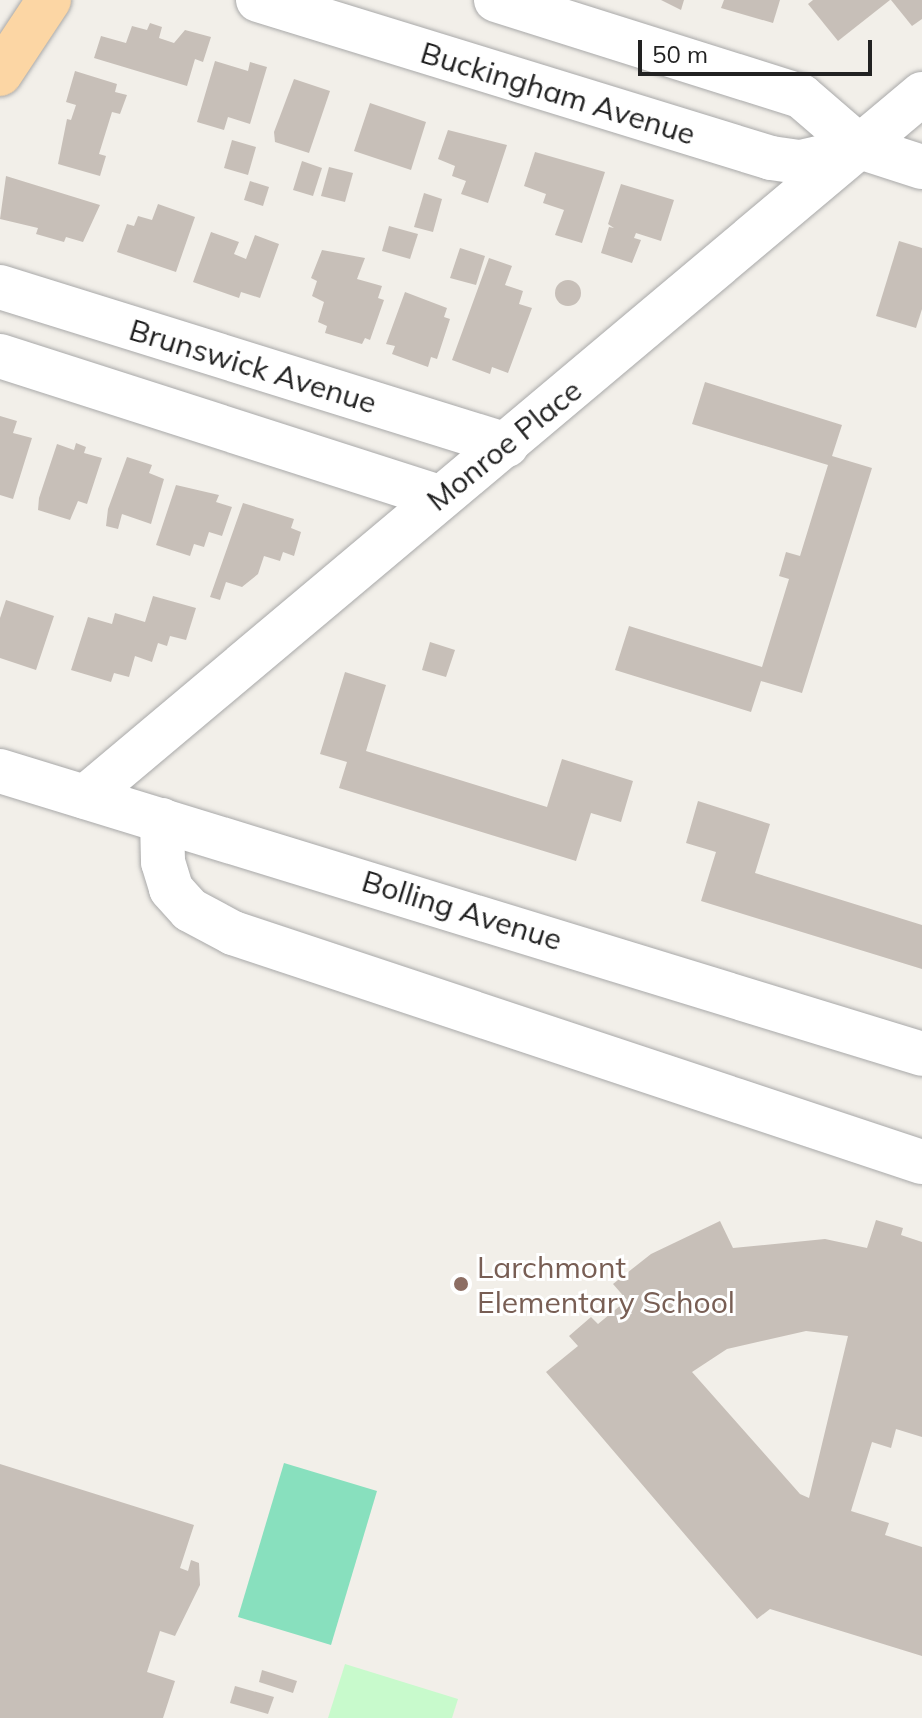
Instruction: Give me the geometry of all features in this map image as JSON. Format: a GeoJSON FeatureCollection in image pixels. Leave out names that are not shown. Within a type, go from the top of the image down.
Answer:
{"type":"FeatureCollection","features":[{"type":"Feature","properties":{"kind":"main road"},"geometry":{"type":"LineString","coordinates":[[0,74],[49,0]]}},
{"type":"Feature","properties":{"kind":"street","name":"Buckingham Avenue"},"geometry":{"type":"LineString","coordinates":[[258,0],[771,158],[801,162],[860,147]]}},
{"type":"Feature","properties":{"kind":"street"},"geometry":{"type":"LineString","coordinates":[[496,0],[801,96],[860,147],[922,167]]}},
{"type":"Feature","properties":{"kind":"street","name":"Monroe Place"},"geometry":{"type":"LineString","coordinates":[[85,797],[922,94]]}},
{"type":"Feature","properties":{"kind":"street","name":"Brunswick Avenue"},"geometry":{"type":"LineString","coordinates":[[0,287],[507,445]]}},
{"type":"Feature","properties":{"kind":"street"},"geometry":{"type":"LineString","coordinates":[[0,356],[439,497]]}},
{"type":"Feature","properties":{"kind":"street","name":"Bolling Avenue"},"geometry":{"type":"LineString","coordinates":[[0,771],[922,1054]]}},
{"type":"Feature","properties":{"kind":"street"},"geometry":{"type":"LineString","coordinates":[[162,820],[163,862],[171,889],[190,910],[233,933],[922,1162]]}},
{"type":"Feature","properties":{"kind":"green space"},"geometry":{"type":"Polygon","coordinates":[[[284,1463],[377,1491],[331,1645],[238,1617],[284,1463]]]}},
{"type":"Feature","properties":{"kind":"green space"},"geometry":{"type":"Polygon","coordinates":[[[345,1664],[458,1699],[452,1718],[328,1718],[345,1664]]]}},
{"type":"Feature","properties":{"kind":"building"},"geometry":{"type":"Polygon","coordinates":[[[661,0],[684,0],[681,10],[661,0]]]}},
{"type":"Feature","properties":{"kind":"building"},"geometry":{"type":"Polygon","coordinates":[[[724,0],[780,0],[773,23],[721,8],[724,0]]]}},
{"type":"Feature","properties":{"kind":"building"},"geometry":{"type":"Polygon","coordinates":[[[813,0],[890,0],[838,41],[808,4],[813,0]]]}},
{"type":"Feature","properties":{"kind":"building"},"geometry":{"type":"Polygon","coordinates":[[[891,0],[922,0],[922,19],[912,26],[891,0]]]}},
{"type":"Feature","properties":{"kind":"building"},"geometry":{"type":"Polygon","coordinates":[[[150,23],[162,27],[159,38],[174,43],[185,30],[211,37],[203,62],[195,59],[187,86],[94,58],[101,36],[126,43],[132,26],[147,30],[150,23]]]}},
{"type":"Feature","properties":{"kind":"building"},"geometry":{"type":"Polygon","coordinates":[[[215,61],[248,71],[250,62],[267,67],[250,124],[228,117],[224,130],[197,122],[215,61]]]}},
{"type":"Feature","properties":{"kind":"building"},"geometry":{"type":"Polygon","coordinates":[[[75,71],[117,84],[115,92],[127,95],[120,114],[112,112],[99,154],[106,156],[100,176],[58,164],[67,119],[71,120],[76,105],[66,102],[75,71]]]}},
{"type":"Feature","properties":{"kind":"building"},"geometry":{"type":"Polygon","coordinates":[[[294,79],[330,91],[309,153],[275,142],[274,132],[294,79]]]}},
{"type":"Feature","properties":{"kind":"building"},"geometry":{"type":"Polygon","coordinates":[[[370,103],[426,122],[411,170],[354,151],[370,103]]]}},
{"type":"Feature","properties":{"kind":"building"},"geometry":{"type":"Polygon","coordinates":[[[448,130],[507,145],[488,203],[461,194],[466,181],[452,176],[455,166],[438,159],[448,130]]]}},
{"type":"Feature","properties":{"kind":"building"},"geometry":{"type":"Polygon","coordinates":[[[232,140],[256,147],[248,175],[224,168],[232,140]]]}},
{"type":"Feature","properties":{"kind":"building"},"geometry":{"type":"Polygon","coordinates":[[[535,152],[605,172],[582,243],[555,235],[564,210],[543,203],[546,194],[524,186],[535,152]]]}},
{"type":"Feature","properties":{"kind":"building"},"geometry":{"type":"Polygon","coordinates":[[[302,161],[322,168],[313,196],[293,190],[302,161]]]}},
{"type":"Feature","properties":{"kind":"building"},"geometry":{"type":"Polygon","coordinates":[[[329,167],[353,173],[345,202],[321,196],[329,167]]]}},
{"type":"Feature","properties":{"kind":"building"},"geometry":{"type":"Polygon","coordinates":[[[6,176],[100,205],[83,242],[66,237],[64,242],[36,234],[38,228],[0,219],[6,176]]]}},
{"type":"Feature","properties":{"kind":"building"},"geometry":{"type":"Polygon","coordinates":[[[250,181],[269,187],[263,206],[244,200],[250,181]]]}},
{"type":"Feature","properties":{"kind":"building"},"geometry":{"type":"Polygon","coordinates":[[[621,184],[674,200],[661,241],[636,233],[634,238],[641,240],[632,263],[601,253],[609,227],[614,228],[608,224],[621,184]]]}},
{"type":"Feature","properties":{"kind":"building"},"geometry":{"type":"Polygon","coordinates":[[[424,193],[442,199],[433,232],[414,227],[424,193]]]}},
{"type":"Feature","properties":{"kind":"building"},"geometry":{"type":"Polygon","coordinates":[[[158,204],[195,217],[176,272],[117,252],[127,224],[134,226],[138,216],[152,220],[158,204]]]}},
{"type":"Feature","properties":{"kind":"building"},"geometry":{"type":"Polygon","coordinates":[[[389,226],[418,234],[410,259],[382,251],[389,226]]]}},
{"type":"Feature","properties":{"kind":"building"},"geometry":{"type":"Polygon","coordinates":[[[211,232],[239,242],[234,254],[246,259],[255,235],[279,244],[260,298],[241,292],[239,298],[193,282],[211,232]]]}},
{"type":"Feature","properties":{"kind":"building"},"geometry":{"type":"Polygon","coordinates":[[[899,241],[922,248],[922,309],[916,328],[876,316],[899,241]]]}},
{"type":"Feature","properties":{"kind":"building"},"geometry":{"type":"Polygon","coordinates":[[[460,248],[485,256],[476,285],[450,278],[460,248]]]}},
{"type":"Feature","properties":{"kind":"building"},"geometry":{"type":"Polygon","coordinates":[[[322,250],[365,258],[357,279],[382,286],[378,298],[384,300],[370,340],[365,338],[362,344],[325,333],[327,326],[318,322],[324,302],[312,296],[317,281],[311,278],[322,250]]]}},
{"type":"Feature","properties":{"kind":"building"},"geometry":{"type":"Polygon","coordinates":[[[489,258],[512,266],[505,285],[523,291],[519,304],[532,308],[508,373],[492,367],[490,374],[452,360],[489,258]]]}},
{"type":"Feature","properties":{"kind":"building"},"geometry":{"type":"Polygon","coordinates":[[[568,280],[577,284],[581,293],[577,302],[568,306],[559,302],[555,293],[559,284],[568,280]]]}},
{"type":"Feature","properties":{"kind":"building"},"geometry":{"type":"Polygon","coordinates":[[[405,292],[447,308],[444,317],[450,319],[437,359],[431,357],[428,367],[392,354],[395,346],[386,344],[405,292]]]}},
{"type":"Feature","properties":{"kind":"building"},"geometry":{"type":"Polygon","coordinates":[[[705,382],[842,425],[832,456],[872,468],[802,693],[761,681],[751,712],[615,670],[629,626],[762,667],[789,579],[779,576],[786,552],[800,556],[828,465],[692,424],[705,382]]]}},
{"type":"Feature","properties":{"kind":"building"},"geometry":{"type":"Polygon","coordinates":[[[0,416],[17,421],[13,433],[32,438],[13,499],[0,495],[0,416]]]}},
{"type":"Feature","properties":{"kind":"building"},"geometry":{"type":"Polygon","coordinates":[[[76,443],[86,447],[84,453],[102,458],[87,504],[78,501],[70,520],[38,510],[57,444],[74,450],[76,443]]]}},
{"type":"Feature","properties":{"kind":"building"},"geometry":{"type":"Polygon","coordinates":[[[127,457],[152,465],[149,473],[164,479],[151,524],[122,514],[118,529],[106,526],[108,509],[127,457]]]}},
{"type":"Feature","properties":{"kind":"building"},"geometry":{"type":"Polygon","coordinates":[[[176,485],[219,495],[216,502],[232,507],[222,536],[209,532],[204,547],[194,544],[190,556],[156,545],[176,485]]]}},
{"type":"Feature","properties":{"kind":"building"},"geometry":{"type":"Polygon","coordinates":[[[243,503],[294,519],[291,528],[301,532],[294,556],[283,552],[280,561],[264,556],[258,574],[242,587],[226,582],[220,600],[210,597],[243,503]]]}},
{"type":"Feature","properties":{"kind":"building"},"geometry":{"type":"Polygon","coordinates":[[[153,596],[196,608],[186,640],[170,636],[167,646],[158,643],[152,662],[135,656],[129,677],[114,673],[111,682],[71,670],[88,617],[112,624],[115,613],[145,622],[153,596]]]}},
{"type":"Feature","properties":{"kind":"building"},"geometry":{"type":"Polygon","coordinates":[[[6,600],[54,616],[36,670],[0,658],[0,618],[6,600]]]}},
{"type":"Feature","properties":{"kind":"building"},"geometry":{"type":"Polygon","coordinates":[[[430,642],[455,650],[446,677],[422,670],[430,642]]]}},
{"type":"Feature","properties":{"kind":"building"},"geometry":{"type":"Polygon","coordinates":[[[345,672],[386,685],[366,751],[547,807],[562,759],[633,781],[621,822],[591,813],[576,861],[339,788],[347,762],[320,754],[345,672]]]}},
{"type":"Feature","properties":{"kind":"building"},"geometry":{"type":"Polygon","coordinates":[[[698,801],[770,824],[755,873],[922,925],[922,969],[701,901],[716,852],[686,843],[698,801]]]}},
{"type":"Feature","properties":{"kind":"building"},"geometry":{"type":"Polygon","coordinates":[[[876,1220],[903,1228],[901,1235],[922,1242],[922,1437],[896,1429],[891,1448],[872,1442],[851,1511],[889,1523],[885,1535],[922,1547],[922,1656],[770,1609],[757,1619],[546,1372],[578,1346],[569,1336],[591,1317],[598,1324],[627,1300],[613,1284],[651,1254],[720,1221],[733,1248],[825,1239],[867,1248],[876,1220]],[[806,1331],[727,1349],[692,1372],[800,1494],[809,1498],[848,1336],[806,1331]]]}},
{"type":"Feature","properties":{"kind":"building"},"geometry":{"type":"Polygon","coordinates":[[[0,1464],[194,1525],[180,1568],[188,1571],[191,1560],[199,1563],[200,1585],[175,1636],[160,1631],[147,1672],[175,1681],[163,1718],[0,1718],[0,1464]]]}},
{"type":"Feature","properties":{"kind":"building"},"geometry":{"type":"Polygon","coordinates":[[[262,1670],[297,1681],[293,1693],[259,1682],[262,1670]]]}},
{"type":"Feature","properties":{"kind":"building"},"geometry":{"type":"Polygon","coordinates":[[[235,1686],[274,1697],[268,1714],[230,1703],[235,1686]]]}},
{"type":"Feature","properties":{"kind":"place","name":"Larchmont Elementary School"},"geometry":{"type":"Point","coordinates":[461,1284]}}]}
